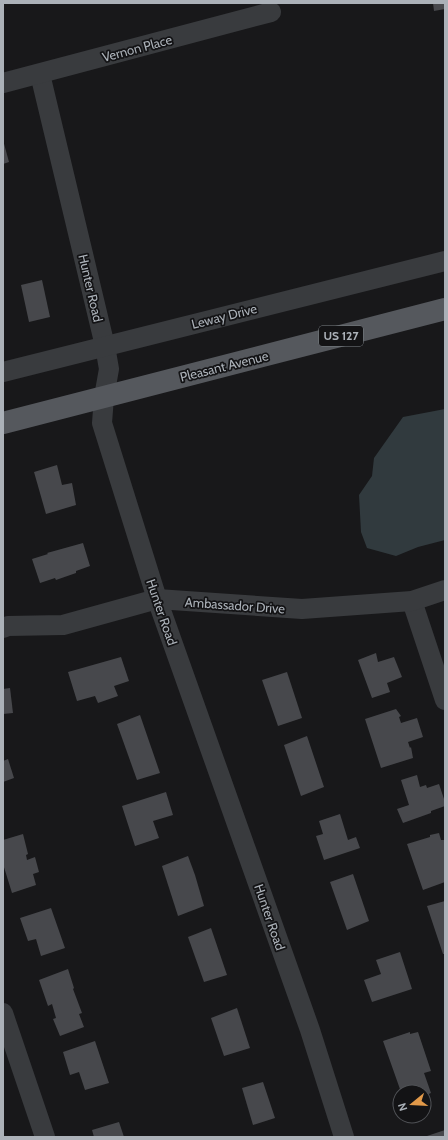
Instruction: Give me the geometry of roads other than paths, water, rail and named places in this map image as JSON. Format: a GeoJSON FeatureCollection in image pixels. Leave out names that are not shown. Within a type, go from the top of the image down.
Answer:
{"type":"FeatureCollection","features":[{"type":"Feature","properties":{"kind":"main road","name":"Pleasant Avenue"},"geometry":{"type":"LineString","coordinates":[[3,423],[445,309]]}},
{"type":"Feature","properties":{"kind":"street","name":"Vernon Place"},"geometry":{"type":"LineString","coordinates":[[3,83],[271,12]]}},
{"type":"Feature","properties":{"kind":"street","name":"Hunter Road"},"geometry":{"type":"LineString","coordinates":[[40,74],[105,346],[109,369],[104,397],[102,423],[158,599],[310,1030],[344,1137]]}},
{"type":"Feature","properties":{"kind":"street","name":"Leway Drive"},"geometry":{"type":"LineString","coordinates":[[3,372],[445,261]]}},
{"type":"Feature","properties":{"kind":"street","name":"Ambassador Drive"},"geometry":{"type":"LineString","coordinates":[[3,628],[8,626],[63,625],[158,599],[302,609],[412,601],[445,590]]}},
{"type":"Feature","properties":{"kind":"street"},"geometry":{"type":"LineString","coordinates":[[412,601],[445,700]]}},
{"type":"Feature","properties":{"kind":"street"},"geometry":{"type":"LineString","coordinates":[[3,1013],[45,1137]]}}]}
